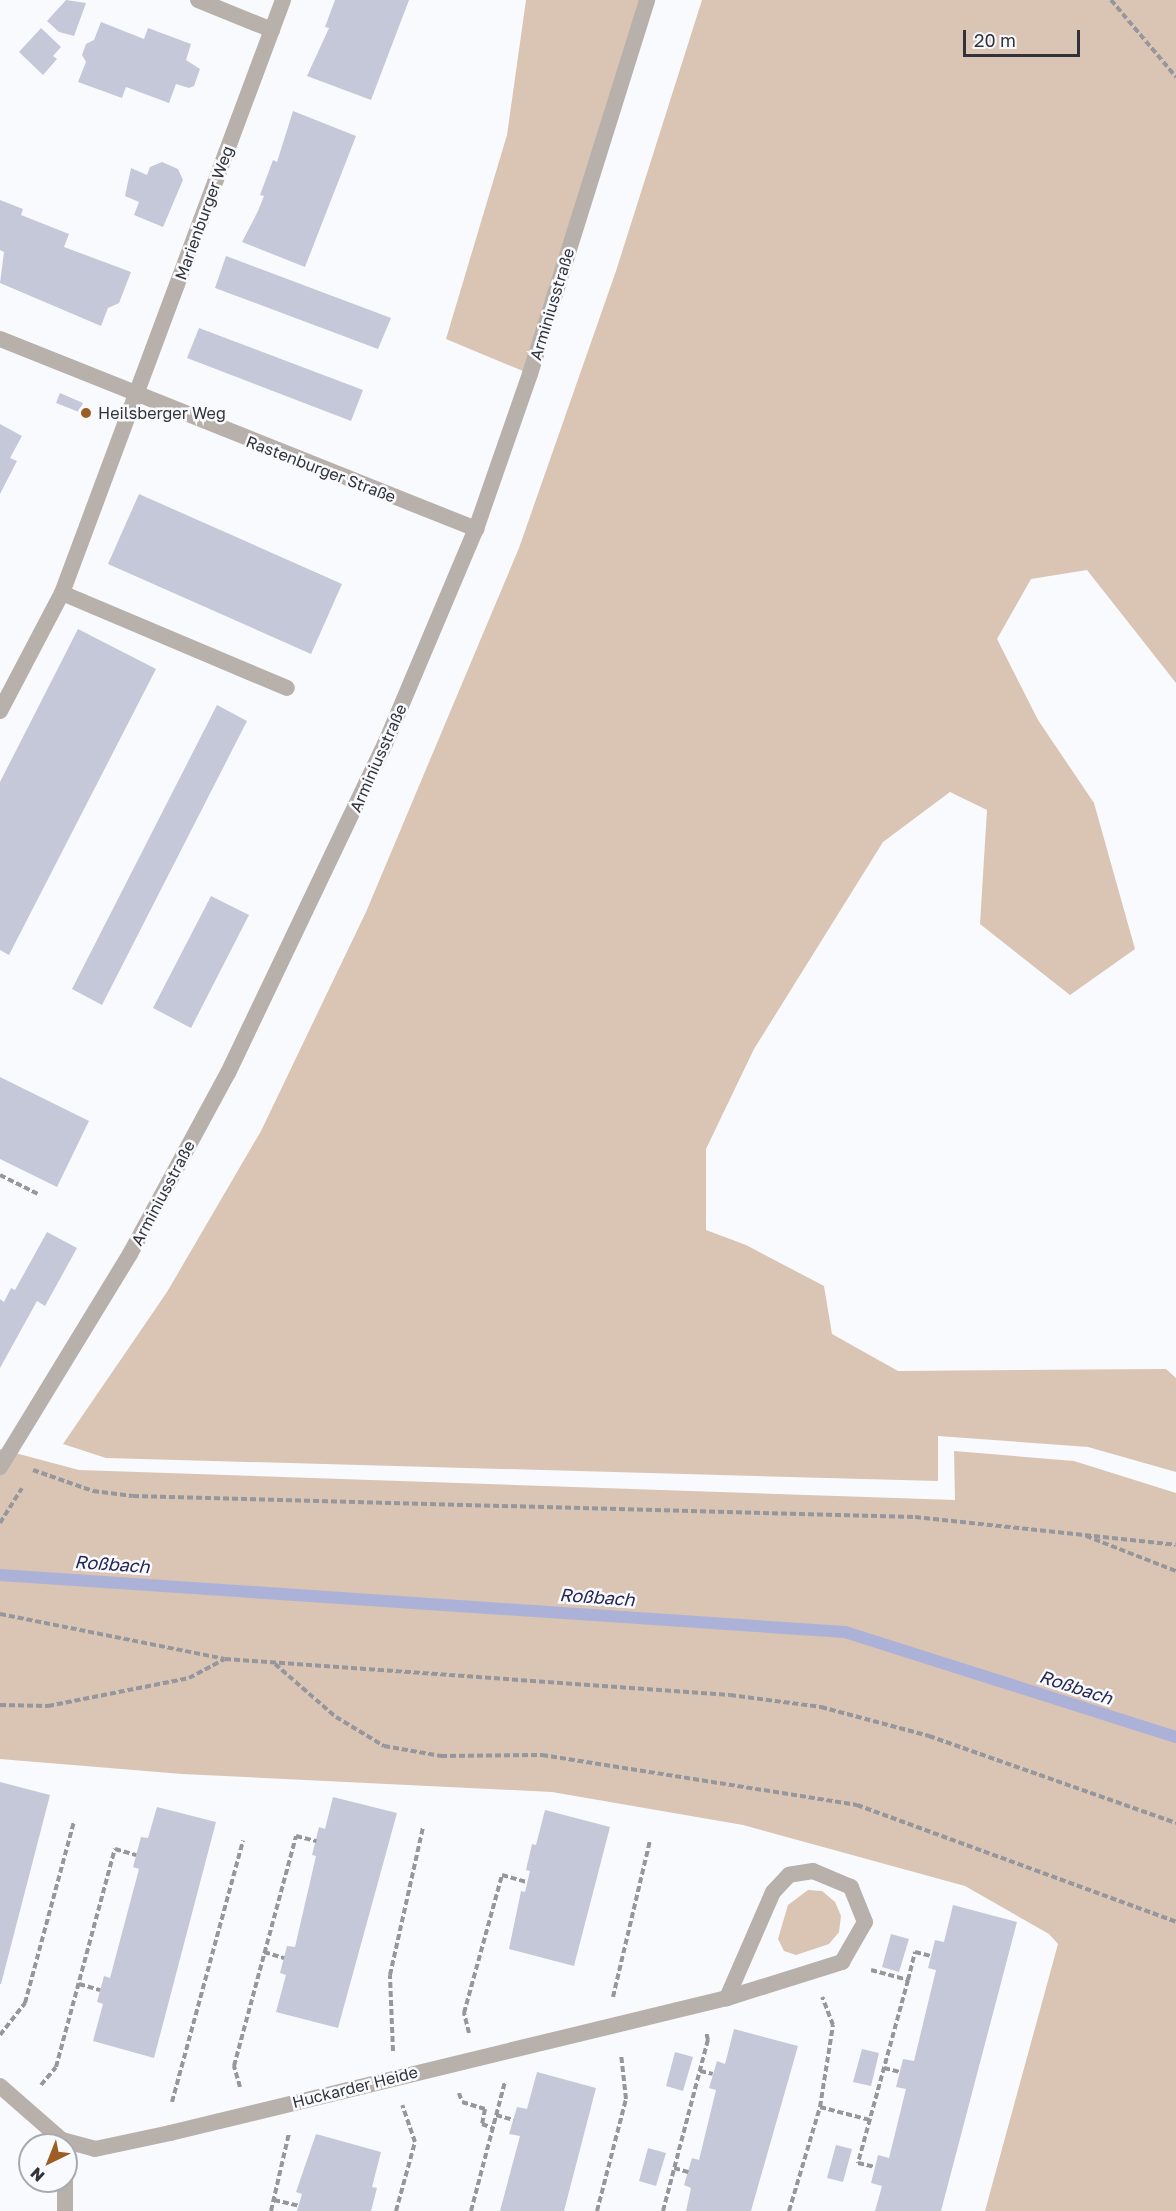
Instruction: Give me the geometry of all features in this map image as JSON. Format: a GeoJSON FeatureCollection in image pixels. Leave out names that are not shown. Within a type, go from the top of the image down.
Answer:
{"type":"FeatureCollection","features":[{"type":"Feature","properties":{"kind":"street"},"geometry":{"type":"LineString","coordinates":[[198,0],[272,30]]}},
{"type":"Feature","properties":{"kind":"street","name":"Marienburger Weg"},"geometry":{"type":"LineString","coordinates":[[135,396],[284,0]]}},
{"type":"Feature","properties":{"kind":"street","name":"Arminiusstraße"},"geometry":{"type":"LineString","coordinates":[[0,1467],[130,1254],[228,1073],[386,744],[476,529],[530,374],[647,0]]}},
{"type":"Feature","properties":{"kind":"street","name":"Rastenburger Straße"},"geometry":{"type":"LineString","coordinates":[[0,339],[135,396],[476,529]]}},
{"type":"Feature","properties":{"kind":"street"},"geometry":{"type":"LineString","coordinates":[[0,711],[62,593],[135,396]]}},
{"type":"Feature","properties":{"kind":"street"},"geometry":{"type":"LineString","coordinates":[[62,593],[287,688]]}},
{"type":"Feature","properties":{"kind":"street"},"geometry":{"type":"LineString","coordinates":[[727,1998],[773,1892],[789,1875],[813,1871],[851,1887],[865,1923],[842,1962]]}},
{"type":"Feature","properties":{"kind":"street","name":"Huckarder Heide"},"geometry":{"type":"LineString","coordinates":[[78,2145],[95,2148],[170,2133],[475,2057],[727,1998],[842,1962]]}},
{"type":"Feature","properties":{"kind":"street","name":"Huckarder Heide"},"geometry":{"type":"LineString","coordinates":[[0,2086],[53,2133]]}},
{"type":"Feature","properties":{"kind":"street"},"geometry":{"type":"LineString","coordinates":[[65,2193],[65,2211]]}},
{"type":"Feature","properties":{"kind":"path"},"geometry":{"type":"LineString","coordinates":[[1111,0],[1176,77]]}},
{"type":"Feature","properties":{"kind":"path"},"geometry":{"type":"LineString","coordinates":[[0,1175],[38,1194]]}},
{"type":"Feature","properties":{"kind":"path"},"geometry":{"type":"LineString","coordinates":[[33,1470],[93,1491],[133,1496],[915,1517],[1176,1545]]}},
{"type":"Feature","properties":{"kind":"path"},"geometry":{"type":"LineString","coordinates":[[0,1522],[23,1486]]}},
{"type":"Feature","properties":{"kind":"path"},"geometry":{"type":"LineString","coordinates":[[1080,1533],[1176,1571]]}},
{"type":"Feature","properties":{"kind":"path"},"geometry":{"type":"LineString","coordinates":[[0,1614],[225,1659],[730,1695],[821,1707],[929,1736],[1176,1823]]}},
{"type":"Feature","properties":{"kind":"path"},"geometry":{"type":"LineString","coordinates":[[0,1705],[48,1706],[189,1678],[225,1659]]}},
{"type":"Feature","properties":{"kind":"path"},"geometry":{"type":"LineString","coordinates":[[274,1663],[336,1717],[384,1746],[441,1756],[542,1755],[717,1780],[857,1805],[1176,1922]]}},
{"type":"Feature","properties":{"kind":"path"},"geometry":{"type":"LineString","coordinates":[[0,2035],[25,2003],[74,1822]]}},
{"type":"Feature","properties":{"kind":"path"},"geometry":{"type":"LineString","coordinates":[[396,2211],[415,2142],[394,2077],[390,1975],[423,1827]]}},
{"type":"Feature","properties":{"kind":"path"},"geometry":{"type":"LineString","coordinates":[[248,2114],[234,2066],[296,1836],[316,1841]]}},
{"type":"Feature","properties":{"kind":"path"},"geometry":{"type":"LineString","coordinates":[[170,2133],[171,2109],[243,1840]]}},
{"type":"Feature","properties":{"kind":"path"},"geometry":{"type":"LineString","coordinates":[[23,2107],[56,2067],[115,1849],[136,1855]]}},
{"type":"Feature","properties":{"kind":"path"},"geometry":{"type":"LineString","coordinates":[[475,2057],[464,2013],[502,1875],[527,1882]]}},
{"type":"Feature","properties":{"kind":"path"},"geometry":{"type":"LineString","coordinates":[[264,1952],[284,1958]]}},
{"type":"Feature","properties":{"kind":"path"},"geometry":{"type":"LineString","coordinates":[[875,2167],[858,2163],[915,1952],[931,1956]]}},
{"type":"Feature","properties":{"kind":"path"},"geometry":{"type":"LineString","coordinates":[[842,1962],[908,1980]]}},
{"type":"Feature","properties":{"kind":"path"},"geometry":{"type":"LineString","coordinates":[[789,2211],[820,2107],[833,2025],[807,1974]]}},
{"type":"Feature","properties":{"kind":"path"},"geometry":{"type":"LineString","coordinates":[[79,1984],[100,1990]]}},
{"type":"Feature","properties":{"kind":"path"},"geometry":{"type":"LineString","coordinates":[[663,2211],[708,2040],[700,2004]]}},
{"type":"Feature","properties":{"kind":"path"},"geometry":{"type":"LineString","coordinates":[[471,2211],[505,2079],[499,2052]]}},
{"type":"Feature","properties":{"kind":"path"},"geometry":{"type":"LineString","coordinates":[[451,2063],[462,2102],[485,2109],[482,2124],[493,2128]]}},
{"type":"Feature","properties":{"kind":"path"},"geometry":{"type":"LineString","coordinates":[[884,2068],[900,2072]]}},
{"type":"Feature","properties":{"kind":"path"},"geometry":{"type":"LineString","coordinates":[[700,2071],[713,2074]]}},
{"type":"Feature","properties":{"kind":"path"},"geometry":{"type":"LineString","coordinates":[[271,2211],[290,2133],[282,2105]]}},
{"type":"Feature","properties":{"kind":"path"},"geometry":{"type":"LineString","coordinates":[[820,2107],[870,2120]]}},
{"type":"Feature","properties":{"kind":"path"},"geometry":{"type":"LineString","coordinates":[[496,2115],[513,2120]]}},
{"type":"Feature","properties":{"kind":"path"},"geometry":{"type":"LineString","coordinates":[[674,2168],[688,2172]]}},
{"type":"Feature","properties":{"kind":"path"},"geometry":{"type":"LineString","coordinates":[[274,2200],[299,2206]]}},
{"type":"Feature","properties":{"kind":"shaded area"},"geometry":{"type":"Polygon","coordinates":[[[526,0],[647,0],[530,374],[446,339],[507,135],[526,0]]]}},
{"type":"Feature","properties":{"kind":"shaded area"},"geometry":{"type":"Polygon","coordinates":[[[702,0],[1176,0],[1176,683],[1087,570],[1031,579],[997,639],[1038,720],[1094,803],[1135,949],[1070,995],[980,924],[987,810],[950,792],[883,842],[754,1049],[706,1149],[706,1230],[746,1245],[824,1286],[832,1334],[898,1371],[1166,1369],[1176,1378],[1176,1472],[1088,1447],[938,1436],[938,1481],[106,1458],[63,1444],[167,1292],[261,1131],[366,912],[519,548],[616,271],[702,0]]]}},
{"type":"Feature","properties":{"kind":"shaded area"},"geometry":{"type":"Polygon","coordinates":[[[0,1449],[79,1470],[955,1500],[954,1451],[1074,1461],[1176,1493],[1176,2211],[985,2211],[1058,1944],[1049,1934],[965,1886],[743,1825],[552,1792],[182,1774],[0,1759],[0,1449]]]}},
{"type":"Feature","properties":{"kind":"shaded area"},"geometry":{"type":"Polygon","coordinates":[[[808,1890],[822,1891],[835,1902],[841,1916],[839,1932],[829,1944],[796,1955],[784,1951],[778,1939],[788,1905],[808,1890]]]}},
{"type":"Feature","properties":{"kind":"building"},"geometry":{"type":"Polygon","coordinates":[[[66,0],[86,3],[74,36],[59,32],[47,21],[66,0]]]}},
{"type":"Feature","properties":{"kind":"building"},"geometry":{"type":"Polygon","coordinates":[[[335,0],[409,0],[371,100],[307,76],[329,28],[325,27],[335,0]]]}},
{"type":"Feature","properties":{"kind":"building"},"geometry":{"type":"Polygon","coordinates":[[[101,22],[144,39],[148,28],[191,44],[186,60],[200,69],[194,86],[189,88],[176,84],[169,103],[126,87],[122,98],[78,82],[86,62],[82,55],[86,44],[94,40],[101,22]]]}},
{"type":"Feature","properties":{"kind":"building"},"geometry":{"type":"Polygon","coordinates":[[[41,28],[61,47],[53,56],[57,59],[43,75],[19,52],[41,28]]]}},
{"type":"Feature","properties":{"kind":"building"},"geometry":{"type":"Polygon","coordinates":[[[293,111],[356,136],[305,267],[242,242],[264,196],[260,195],[273,160],[277,162],[293,111]]]}},
{"type":"Feature","properties":{"kind":"building"},"geometry":{"type":"Polygon","coordinates":[[[162,162],[178,169],[183,180],[163,227],[134,215],[139,202],[125,196],[131,168],[147,175],[150,167],[162,162]]]}},
{"type":"Feature","properties":{"kind":"building"},"geometry":{"type":"Polygon","coordinates":[[[0,200],[23,209],[21,215],[69,234],[64,247],[131,272],[119,303],[108,308],[101,326],[0,283],[4,252],[0,250],[0,200]]]}},
{"type":"Feature","properties":{"kind":"building"},"geometry":{"type":"Polygon","coordinates":[[[226,256],[391,318],[378,349],[215,288],[226,256]]]}},
{"type":"Feature","properties":{"kind":"building"},"geometry":{"type":"Polygon","coordinates":[[[199,328],[363,390],[351,421],[187,358],[199,328]]]}},
{"type":"Feature","properties":{"kind":"building"},"geometry":{"type":"Polygon","coordinates":[[[60,393],[83,403],[79,412],[56,403],[60,393]]]}},
{"type":"Feature","properties":{"kind":"building"},"geometry":{"type":"Polygon","coordinates":[[[0,424],[22,436],[10,458],[17,461],[0,494],[0,424]]]}},
{"type":"Feature","properties":{"kind":"building"},"geometry":{"type":"Polygon","coordinates":[[[139,494],[342,584],[311,654],[108,564],[139,494]]]}},
{"type":"Feature","properties":{"kind":"building"},"geometry":{"type":"Polygon","coordinates":[[[78,629],[156,669],[9,955],[0,950],[0,782],[78,629]]]}},
{"type":"Feature","properties":{"kind":"building"},"geometry":{"type":"Polygon","coordinates":[[[217,705],[247,721],[102,1005],[72,989],[217,705]]]}},
{"type":"Feature","properties":{"kind":"building"},"geometry":{"type":"Polygon","coordinates":[[[211,896],[249,915],[191,1028],[153,1008],[211,896]]]}},
{"type":"Feature","properties":{"kind":"building"},"geometry":{"type":"Polygon","coordinates":[[[0,1077],[89,1121],[57,1187],[0,1159],[0,1077]]]}},
{"type":"Feature","properties":{"kind":"building"},"geometry":{"type":"Polygon","coordinates":[[[47,1232],[77,1248],[45,1306],[37,1301],[0,1368],[0,1299],[4,1302],[11,1288],[15,1290],[47,1232]]]}},
{"type":"Feature","properties":{"kind":"building"},"geometry":{"type":"Polygon","coordinates":[[[0,1782],[50,1795],[1,1984],[0,1984],[0,1782]]]}},
{"type":"Feature","properties":{"kind":"building"},"geometry":{"type":"Polygon","coordinates":[[[333,1797],[397,1813],[338,2028],[276,2012],[286,1975],[280,1973],[287,1946],[295,1947],[316,1856],[312,1855],[319,1827],[325,1829],[333,1797]]]}},
{"type":"Feature","properties":{"kind":"building"},"geometry":{"type":"Polygon","coordinates":[[[157,1807],[216,1822],[154,2058],[93,2041],[103,2004],[97,2002],[104,1976],[110,1978],[139,1869],[133,1867],[141,1837],[148,1838],[157,1807]]]}},
{"type":"Feature","properties":{"kind":"building"},"geometry":{"type":"Polygon","coordinates":[[[545,1810],[610,1827],[574,1966],[509,1949],[521,1891],[525,1892],[530,1871],[526,1870],[532,1844],[536,1845],[545,1810]]]}},
{"type":"Feature","properties":{"kind":"building"},"geometry":{"type":"Polygon","coordinates":[[[953,1905],[1017,1922],[941,2211],[875,2211],[882,2186],[871,2183],[878,2155],[889,2158],[906,2089],[896,2087],[903,2059],[914,2061],[936,1970],[928,1968],[935,1940],[944,1942],[953,1905]]]}},
{"type":"Feature","properties":{"kind":"building"},"geometry":{"type":"Polygon","coordinates":[[[891,1934],[909,1939],[899,1972],[882,1967],[891,1934]]]}},
{"type":"Feature","properties":{"kind":"building"},"geometry":{"type":"Polygon","coordinates":[[[734,2029],[798,2046],[751,2211],[686,2211],[691,2188],[684,2185],[692,2158],[699,2160],[716,2090],[709,2088],[717,2061],[725,2064],[734,2029]]]}},
{"type":"Feature","properties":{"kind":"building"},"geometry":{"type":"Polygon","coordinates":[[[862,2049],[879,2053],[871,2086],[853,2082],[862,2049]]]}},
{"type":"Feature","properties":{"kind":"building"},"geometry":{"type":"Polygon","coordinates":[[[675,2052],[693,2057],[683,2091],[666,2086],[675,2052]]]}},
{"type":"Feature","properties":{"kind":"building"},"geometry":{"type":"Polygon","coordinates":[[[537,2072],[596,2088],[564,2211],[500,2211],[520,2136],[509,2134],[517,2107],[527,2109],[537,2072]]]}},
{"type":"Feature","properties":{"kind":"building"},"geometry":{"type":"Polygon","coordinates":[[[316,2134],[381,2152],[372,2187],[377,2188],[371,2211],[297,2211],[302,2194],[296,2192],[316,2134]]]}},
{"type":"Feature","properties":{"kind":"building"},"geometry":{"type":"Polygon","coordinates":[[[836,2145],[852,2149],[843,2182],[827,2178],[836,2145]]]}},
{"type":"Feature","properties":{"kind":"building"},"geometry":{"type":"Polygon","coordinates":[[[648,2148],[666,2153],[656,2186],[639,2181],[648,2148]]]}},
{"type":"Feature","properties":{"kind":"waterway","name":"Roßbach"},"geometry":{"type":"LineString","coordinates":[[0,1575],[845,1632],[1176,1737]]}},
{"type":"Feature","properties":{"kind":"place","name":"Heilsberger Weg"},"geometry":{"type":"Point","coordinates":[86,413]}}]}
